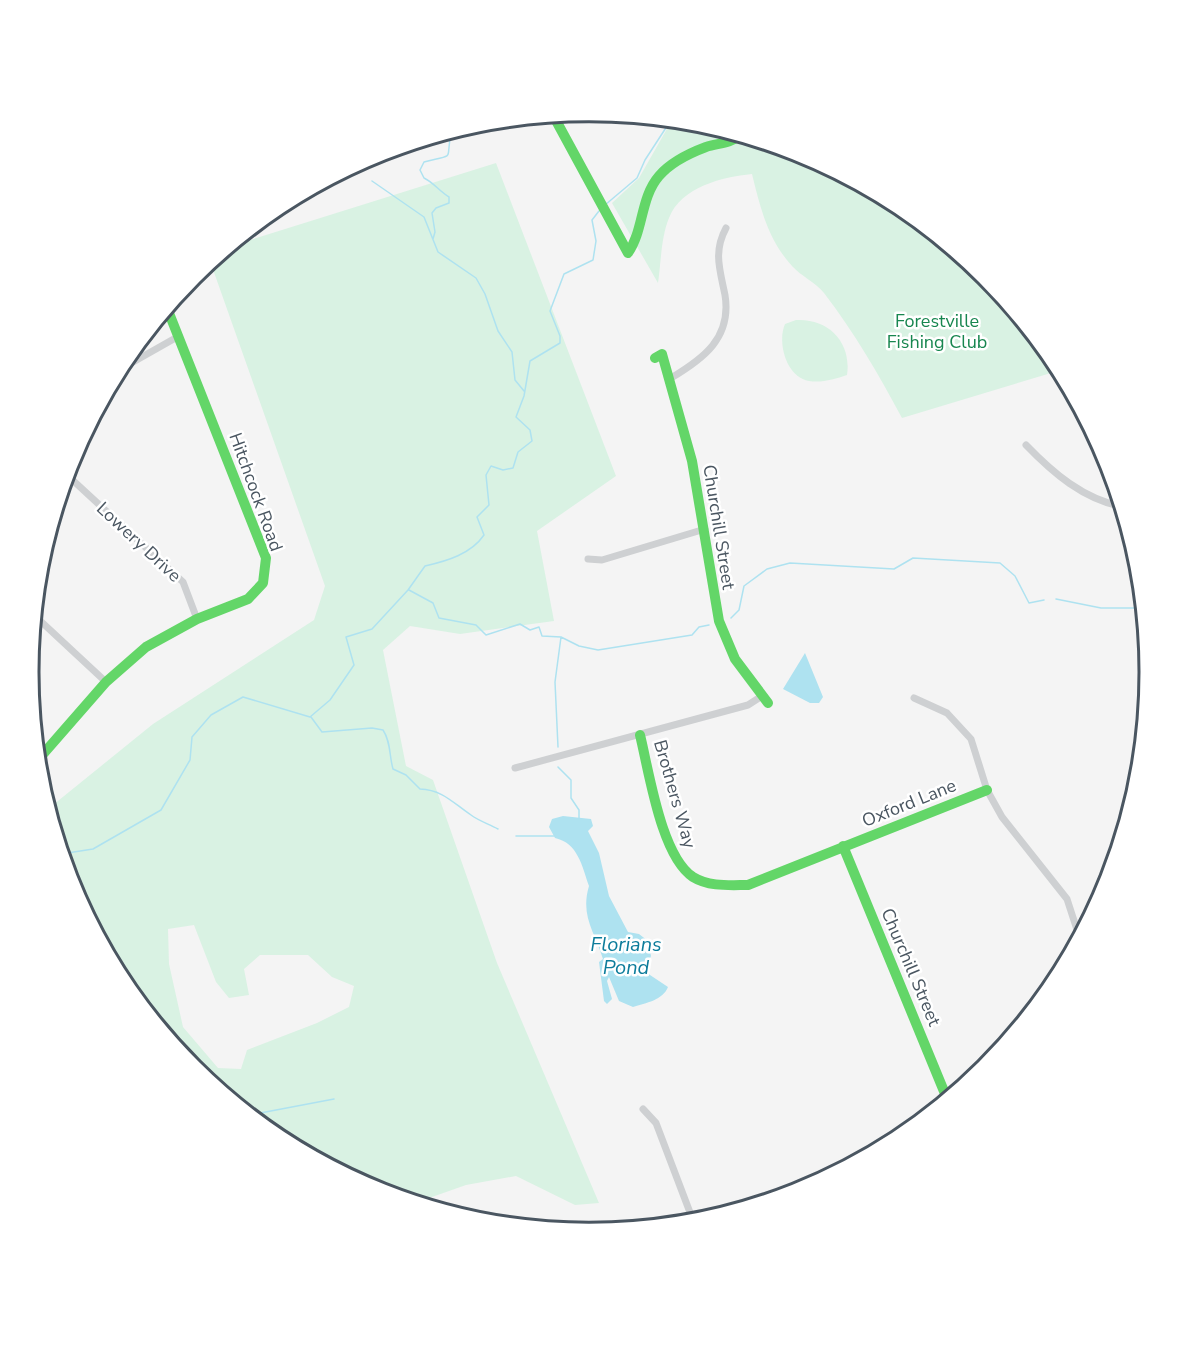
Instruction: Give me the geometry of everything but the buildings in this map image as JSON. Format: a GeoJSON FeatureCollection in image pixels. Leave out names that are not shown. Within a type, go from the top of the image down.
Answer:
{"type":"FeatureCollection","features":[{"type":"Feature","properties":{"kind":"street"},"geometry":{"type":"LineString","coordinates":[[557,123],[628,253],[636,244],[649,189],[660,174],[705,147],[731,141]]}},
{"type":"Feature","properties":{"kind":"street"},"geometry":{"type":"LineString","coordinates":[[671,378],[705,355],[716,344],[725,323],[725,297],[717,253],[726,228]]}},
{"type":"Feature","properties":{"kind":"street","name":"Hitchcock Road"},"geometry":{"type":"LineString","coordinates":[[45,752],[106,682],[146,647],[196,619],[248,599],[263,583],[266,558],[171,316]]}},
{"type":"Feature","properties":{"kind":"street"},"geometry":{"type":"LineString","coordinates":[[137,360],[179,336]]}},
{"type":"Feature","properties":{"kind":"street","name":"Churchill Street"},"geometry":{"type":"LineString","coordinates":[[655,358],[662,354],[685,424],[705,529],[720,629],[736,663],[765,700]]}},
{"type":"Feature","properties":{"kind":"street"},"geometry":{"type":"LineString","coordinates":[[1026,445],[1066,483],[1089,496],[1113,504]]}},
{"type":"Feature","properties":{"kind":"street","name":"Lowery Drive"},"geometry":{"type":"LineString","coordinates":[[74,481],[183,582],[196,619]]}},
{"type":"Feature","properties":{"kind":"street"},"geometry":{"type":"LineString","coordinates":[[588,559],[602,560],[705,529]]}},
{"type":"Feature","properties":{"kind":"street"},"geometry":{"type":"LineString","coordinates":[[42,622],[106,682]]}},
{"type":"Feature","properties":{"kind":"street"},"geometry":{"type":"LineString","coordinates":[[914,698],[947,713],[971,739],[987,789],[1002,817],[1066,899],[1076,929]]}},
{"type":"Feature","properties":{"kind":"street"},"geometry":{"type":"LineString","coordinates":[[515,768],[765,700]]}},
{"type":"Feature","properties":{"kind":"street","name":"Brothers Way"},"geometry":{"type":"LineString","coordinates":[[640,735],[670,852],[684,870],[700,881],[722,887],[748,885],[843,846]]}},
{"type":"Feature","properties":{"kind":"street","name":"Oxford Lane"},"geometry":{"type":"LineString","coordinates":[[843,846],[987,789]]}},
{"type":"Feature","properties":{"kind":"street","name":"Churchill Street"},"geometry":{"type":"LineString","coordinates":[[843,846],[944,1092]]}},
{"type":"Feature","properties":{"kind":"street"},"geometry":{"type":"LineString","coordinates":[[643,1108],[656,1123],[690,1213]]}},
{"type":"Feature","properties":{"kind":"green space","name":"Forestville Fishing Club"},"geometry":{"type":"Polygon","coordinates":[[[667,128],[732,141],[766,151],[833,179],[865,196],[925,236],[979,283],[1026,337],[1051,373],[902,418],[846,323],[820,289],[792,266],[777,245],[762,211],[752,174],[716,181],[704,186],[683,198],[675,207],[664,233],[658,283],[612,203],[639,178],[667,128]]]}},
{"type":"Feature","properties":{"kind":"green space"},"geometry":{"type":"Polygon","coordinates":[[[496,163],[616,476],[537,531],[554,621],[460,634],[410,626],[383,650],[406,766],[433,780],[497,963],[599,1203],[575,1205],[516,1176],[466,1185],[428,1198],[379,1181],[314,1149],[254,1109],[200,1062],[176,1035],[153,1008],[113,948],[81,883],[68,849],[55,803],[153,724],[314,620],[325,586],[214,271],[249,241],[496,163]],[[194,925],[168,929],[169,964],[183,1027],[218,1068],[241,1069],[247,1050],[317,1023],[349,1007],[354,986],[332,977],[308,955],[260,955],[244,969],[249,995],[229,998],[216,982],[194,925]]]}},
{"type":"Feature","properties":{"kind":"green space"},"geometry":{"type":"Polygon","coordinates":[[[796,320],[818,323],[835,334],[846,352],[847,375],[828,380],[809,381],[794,373],[785,358],[782,340],[785,324],[796,320]]]}},
{"type":"Feature","properties":{"kind":"water"},"geometry":{"type":"Polygon","coordinates":[[[805,653],[823,697],[819,703],[810,703],[783,689],[805,653]]]}},
{"type":"Feature","properties":{"kind":"water","name":"Florians Pond"},"geometry":{"type":"Polygon","coordinates":[[[563,816],[591,819],[593,826],[588,831],[599,853],[609,896],[628,932],[639,934],[648,941],[651,956],[645,969],[668,987],[654,1000],[633,1007],[619,1001],[609,977],[607,981],[612,999],[607,1004],[604,1001],[599,962],[603,959],[587,915],[589,886],[574,850],[555,838],[549,827],[552,819],[563,816]]]}},
{"type":"Feature","properties":{"kind":"waterway"},"geometry":{"type":"LineString","coordinates":[[605,205],[637,178],[645,160],[666,128]]}},
{"type":"Feature","properties":{"kind":"waterway"},"geometry":{"type":"LineString","coordinates":[[433,239],[435,232],[432,213],[436,208],[449,203],[449,197],[424,178],[420,170],[424,162],[446,156],[450,140]]}},
{"type":"Feature","properties":{"kind":"waterway"},"geometry":{"type":"LineString","coordinates":[[372,181],[424,217],[438,252],[476,278],[485,294],[498,331],[512,352],[515,380],[524,391]]}},
{"type":"Feature","properties":{"kind":"waterway"},"geometry":{"type":"LineString","coordinates":[[69,853],[93,849],[161,810],[190,760],[192,737],[211,715],[243,697],[310,717],[330,700],[354,665],[346,637],[372,629],[408,590],[425,566],[458,556],[479,542],[484,535],[477,517],[489,505],[486,475],[491,466],[503,470],[513,468],[518,452],[532,441],[530,430],[516,417],[524,396],[530,361],[560,343],[560,336],[550,311],[564,274],[593,260],[596,241],[592,220],[599,211]]}},
{"type":"Feature","properties":{"kind":"waterway"},"geometry":{"type":"LineString","coordinates":[[731,618],[739,610],[744,586],[767,569],[790,563],[894,569],[913,558],[1000,563],[1015,576],[1029,603],[1044,600]]}},
{"type":"Feature","properties":{"kind":"waterway"},"geometry":{"type":"LineString","coordinates":[[409,590],[433,603],[439,618],[476,625],[486,635],[520,624],[530,630],[539,627],[542,636],[561,637],[579,646],[598,650],[692,635],[699,627],[709,625]]}},
{"type":"Feature","properties":{"kind":"waterway"},"geometry":{"type":"LineString","coordinates":[[1056,599],[1101,608],[1136,608]]}},
{"type":"Feature","properties":{"kind":"waterway"},"geometry":{"type":"LineString","coordinates":[[558,747],[555,682],[561,637]]}},
{"type":"Feature","properties":{"kind":"waterway"},"geometry":{"type":"LineString","coordinates":[[311,717],[322,732],[372,728],[383,730],[389,744],[393,769],[406,775],[420,789],[441,795],[474,817],[498,829]]}},
{"type":"Feature","properties":{"kind":"waterway"},"geometry":{"type":"LineString","coordinates":[[558,767],[571,780],[571,798],[579,810],[579,818]]}},
{"type":"Feature","properties":{"kind":"waterway"},"geometry":{"type":"LineString","coordinates":[[516,836],[554,836]]}},
{"type":"Feature","properties":{"kind":"waterway"},"geometry":{"type":"LineString","coordinates":[[260,1113],[334,1099]]}},
{"type":"Feature","properties":{"kind":"traffic: fast"},"geometry":{"type":"LineString","coordinates":[[557,123],[628,253],[637,234],[648,194],[659,176],[687,155],[730,141]]}},
{"type":"Feature","properties":{"kind":"traffic: fast"},"geometry":{"type":"LineString","coordinates":[[45,752],[106,682],[146,647],[197,619],[248,599],[263,583],[266,558],[170,317]]}},
{"type":"Feature","properties":{"kind":"traffic: fast"},"geometry":{"type":"LineString","coordinates":[[655,358],[662,354],[692,461],[719,621],[735,659],[768,703]]}},
{"type":"Feature","properties":{"kind":"traffic: fast"},"geometry":{"type":"LineString","coordinates":[[640,735],[658,812],[672,851],[693,877],[713,884],[748,885],[987,790]]}},
{"type":"Feature","properties":{"kind":"traffic: fast"},"geometry":{"type":"LineString","coordinates":[[843,846],[944,1092]]}}]}
